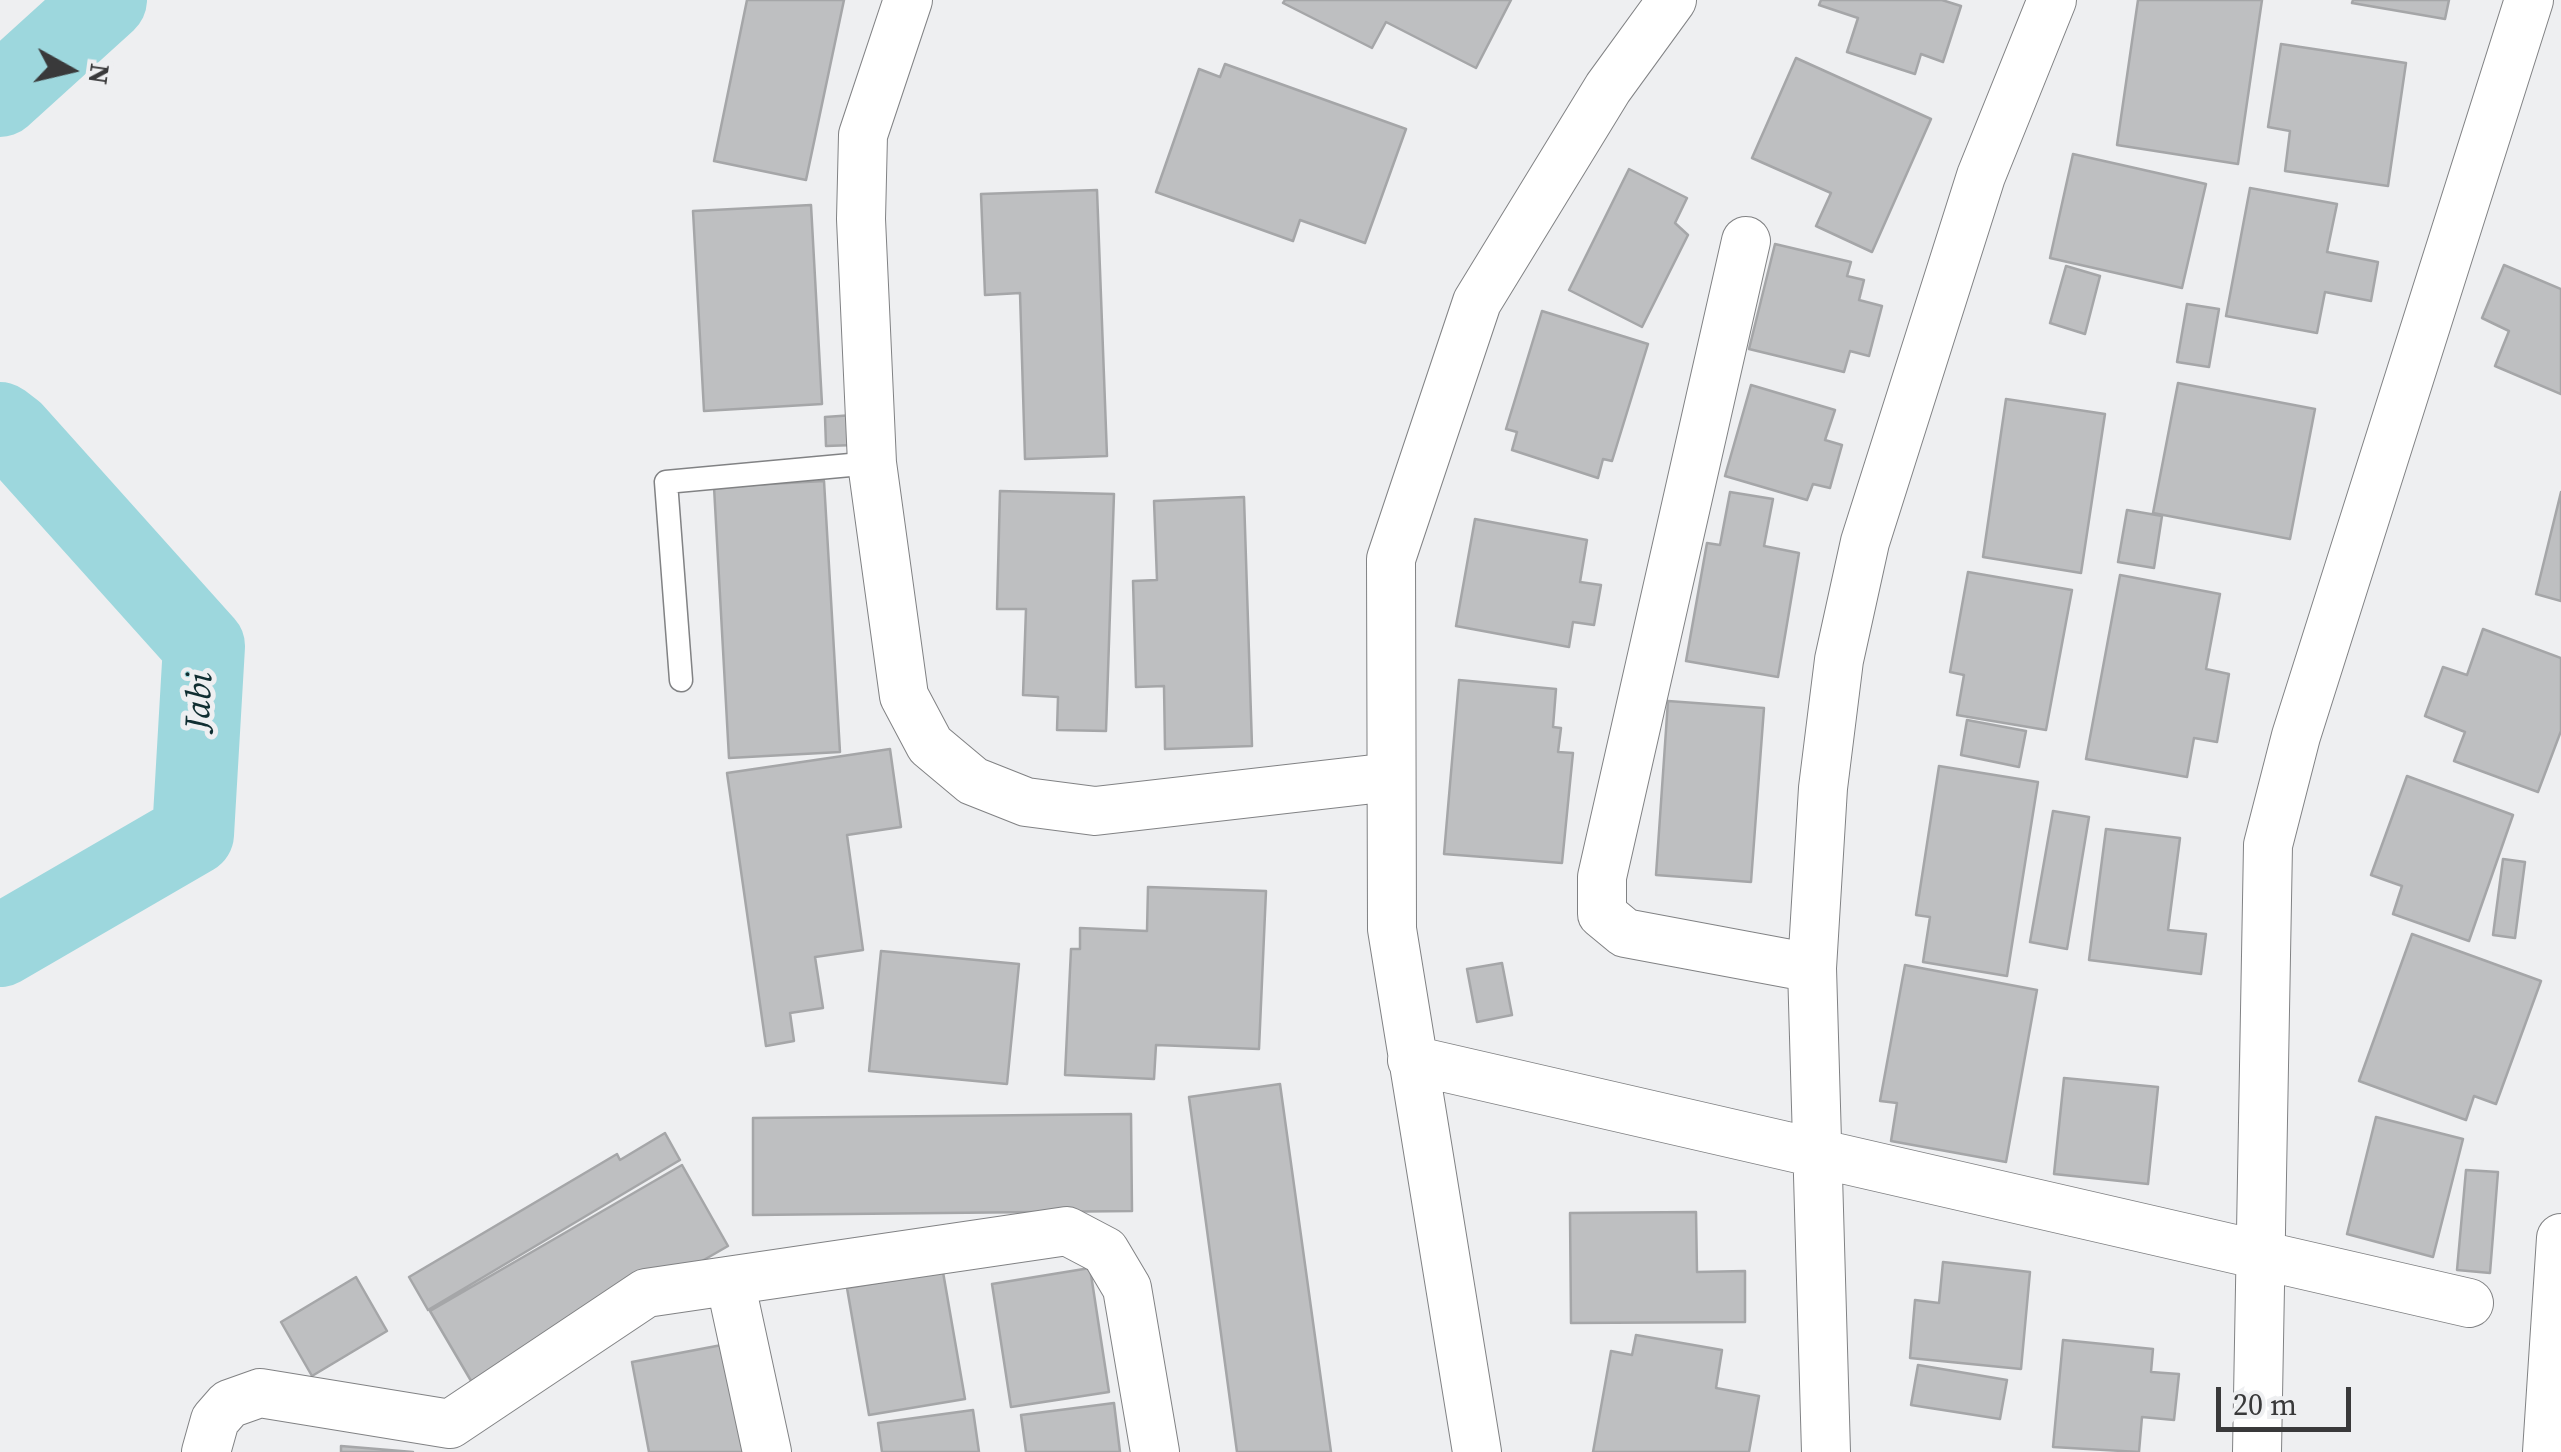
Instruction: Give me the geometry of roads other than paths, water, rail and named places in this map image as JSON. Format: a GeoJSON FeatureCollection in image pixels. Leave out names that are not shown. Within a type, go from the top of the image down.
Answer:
{"type":"FeatureCollection","features":[{"type":"Feature","properties":{"kind":"street"},"geometry":{"type":"LineString","coordinates":[[908,0],[863,135],[861,219],[872,463],[904,696],[930,745],[973,782],[1026,802],[1095,811],[1391,777]]}},
{"type":"Feature","properties":{"kind":"street"},"geometry":{"type":"LineString","coordinates":[[1477,1452],[1392,930],[1391,559],[1477,302],[1608,88],[1672,0]]}},
{"type":"Feature","properties":{"kind":"street"},"geometry":{"type":"LineString","coordinates":[[1826,1452],[1812,968],[1823,788],[1839,660],[1865,542],[1981,176],[2052,0]]}},
{"type":"Feature","properties":{"kind":"street"},"geometry":{"type":"LineString","coordinates":[[2257,1452],[2268,845],[2296,736],[2529,0]]}},
{"type":"Feature","properties":{"kind":"street"},"geometry":{"type":"LineString","coordinates":[[1746,241],[1602,877],[1602,914],[1625,934],[1812,968]]}},
{"type":"Feature","properties":{"kind":"street"},"geometry":{"type":"LineString","coordinates":[[1412,1060],[2470,1303]]}},
{"type":"Feature","properties":{"kind":"street"},"geometry":{"type":"LineString","coordinates":[[206,1452],[215,1420],[230,1404],[260,1393],[453,1438],[646,1293],[1066,1232],[1105,1251],[1127,1288],[1155,1452]]}},
{"type":"Feature","properties":{"kind":"street"},"geometry":{"type":"LineString","coordinates":[[2547,1452],[2561,1238]]}},
{"type":"Feature","properties":{"kind":"street"},"geometry":{"type":"LineString","coordinates":[[730,1281],[767,1452]]}},
{"type":"Feature","properties":{"kind":"lane"},"geometry":{"type":"LineString","coordinates":[[681,680],[666,482],[872,463]]}},
{"type":"Feature","properties":{"kind":"waterway","name":"Jabi"},"geometry":{"type":"LineString","coordinates":[[0,96],[106,0]]}},
{"type":"Feature","properties":{"kind":"waterway","name":"Jabi"},"geometry":{"type":"LineString","coordinates":[[0,423],[204,646],[193,834],[0,946]]}}]}
